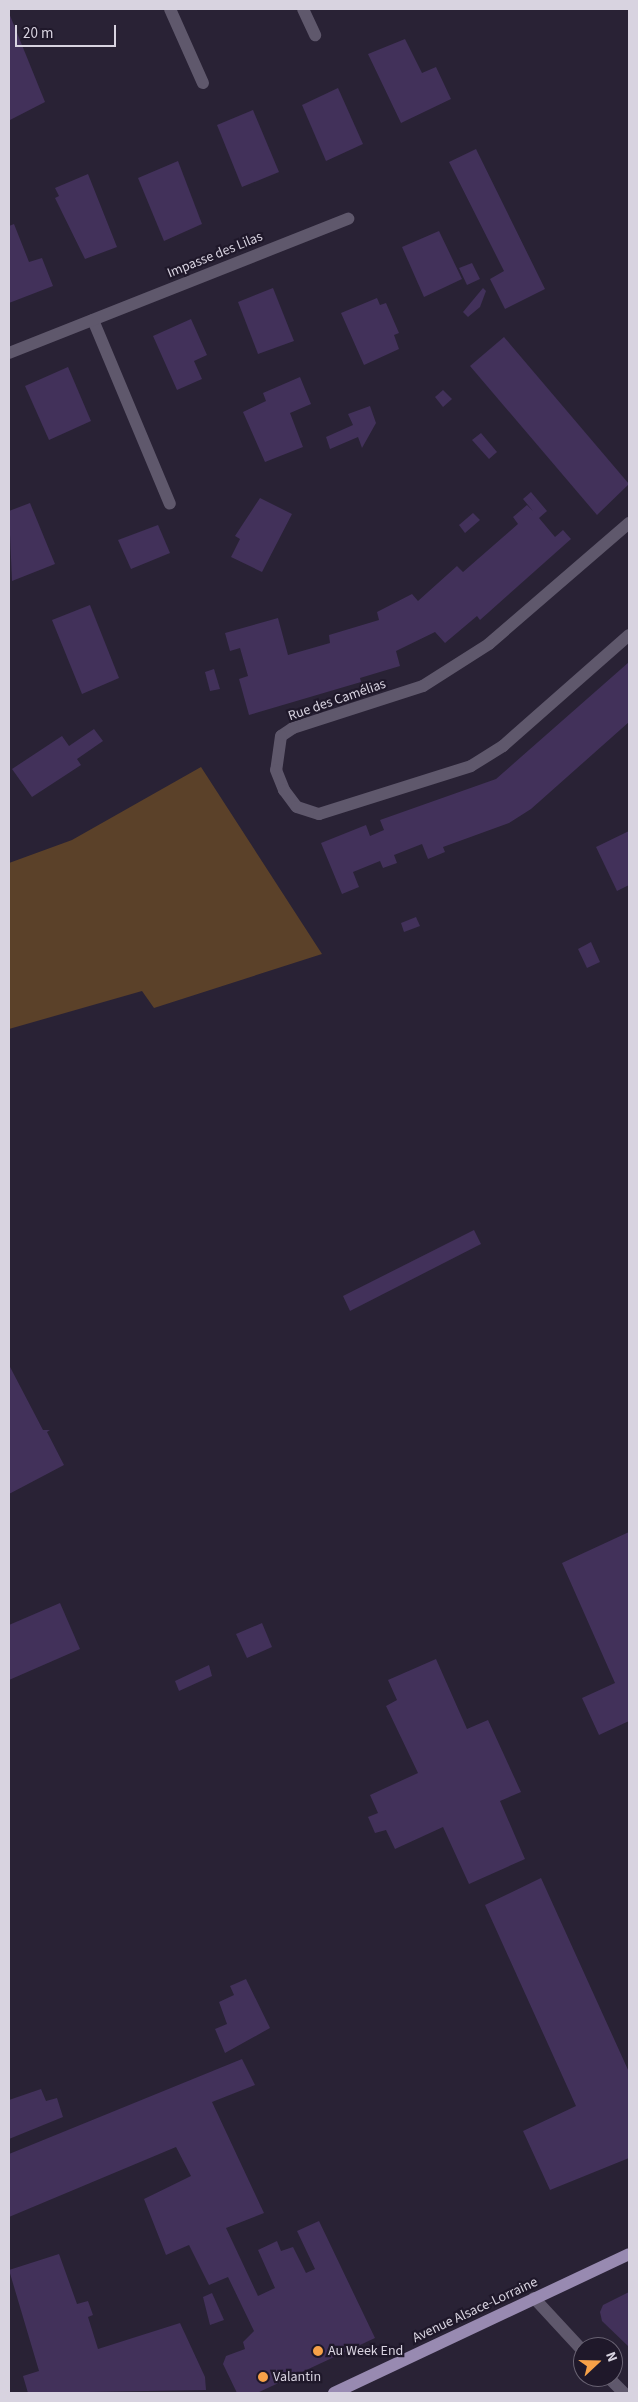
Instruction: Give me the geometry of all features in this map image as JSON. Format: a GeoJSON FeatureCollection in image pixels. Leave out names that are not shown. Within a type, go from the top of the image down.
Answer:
{"type":"FeatureCollection","features":[{"type":"Feature","properties":{"kind":"main road","name":"Avenue Alsace-Lorraine"},"geometry":{"type":"LineString","coordinates":[[334,2393],[629,2254]]}},
{"type":"Feature","properties":{"kind":"street"},"geometry":{"type":"LineString","coordinates":[[170,9],[203,83]]}},
{"type":"Feature","properties":{"kind":"street"},"geometry":{"type":"LineString","coordinates":[[303,9],[315,35]]}},
{"type":"Feature","properties":{"kind":"street","name":"Impasse des Lilas"},"geometry":{"type":"LineString","coordinates":[[9,353],[348,219]]}},
{"type":"Feature","properties":{"kind":"street"},"geometry":{"type":"LineString","coordinates":[[94,320],[170,504]]}},
{"type":"Feature","properties":{"kind":"street","name":"Rue des Camélias"},"geometry":{"type":"LineString","coordinates":[[629,523],[489,644],[423,686],[292,728],[281,736],[276,770],[284,790],[297,807],[319,814],[470,766],[503,746],[629,635]]}},
{"type":"Feature","properties":{"kind":"street"},"geometry":{"type":"LineString","coordinates":[[534,2298],[573,2340]]}},
{"type":"Feature","properties":{"kind":"shaded area"},"geometry":{"type":"Polygon","coordinates":[[[201,767],[322,954],[154,1008],[142,991],[9,1029],[9,863],[72,840],[201,767]]]}},
{"type":"Feature","properties":{"kind":"building"},"geometry":{"type":"Polygon","coordinates":[[[9,13],[45,102],[10,120],[9,117],[9,13]]]}},
{"type":"Feature","properties":{"kind":"building"},"geometry":{"type":"Polygon","coordinates":[[[405,39],[422,73],[436,67],[451,99],[401,123],[368,54],[405,39]]]}},
{"type":"Feature","properties":{"kind":"building"},"geometry":{"type":"Polygon","coordinates":[[[338,88],[363,144],[326,161],[302,105],[338,88]]]}},
{"type":"Feature","properties":{"kind":"building"},"geometry":{"type":"Polygon","coordinates":[[[253,110],[279,172],[242,187],[217,125],[253,110]]]}},
{"type":"Feature","properties":{"kind":"building"},"geometry":{"type":"Polygon","coordinates":[[[476,149],[545,289],[505,309],[490,279],[504,271],[449,162],[476,149]]]}},
{"type":"Feature","properties":{"kind":"building"},"geometry":{"type":"Polygon","coordinates":[[[178,161],[202,224],[164,241],[138,178],[178,161]]]}},
{"type":"Feature","properties":{"kind":"building"},"geometry":{"type":"Polygon","coordinates":[[[88,174],[117,247],[85,259],[55,198],[59,196],[55,188],[88,174]]]}},
{"type":"Feature","properties":{"kind":"building"},"geometry":{"type":"Polygon","coordinates":[[[14,224],[29,262],[42,258],[53,286],[9,303],[9,226],[14,224]]]}},
{"type":"Feature","properties":{"kind":"building"},"geometry":{"type":"Polygon","coordinates":[[[439,231],[462,279],[424,297],[402,247],[439,231]]]}},
{"type":"Feature","properties":{"kind":"building"},"geometry":{"type":"Polygon","coordinates":[[[472,263],[480,279],[467,285],[459,268],[472,263]]]}},
{"type":"Feature","properties":{"kind":"building"},"geometry":{"type":"Polygon","coordinates":[[[273,288],[294,341],[258,354],[238,302],[273,288]]]}},
{"type":"Feature","properties":{"kind":"building"},"geometry":{"type":"Polygon","coordinates":[[[483,288],[486,291],[480,307],[468,317],[463,312],[483,288]]]}},
{"type":"Feature","properties":{"kind":"building"},"geometry":{"type":"Polygon","coordinates":[[[377,298],[380,305],[386,303],[399,333],[394,335],[399,349],[364,365],[341,313],[377,298]]]}},
{"type":"Feature","properties":{"kind":"building"},"geometry":{"type":"Polygon","coordinates":[[[191,319],[207,355],[194,361],[202,379],[177,390],[153,336],[191,319]]]}},
{"type":"Feature","properties":{"kind":"building"},"geometry":{"type":"Polygon","coordinates":[[[504,337],[629,484],[597,515],[470,366],[504,337]]]}},
{"type":"Feature","properties":{"kind":"building"},"geometry":{"type":"Polygon","coordinates":[[[68,367],[91,421],[49,440],[25,386],[68,367]]]}},
{"type":"Feature","properties":{"kind":"building"},"geometry":{"type":"Polygon","coordinates":[[[300,377],[311,404],[290,413],[303,447],[265,462],[243,412],[266,401],[263,393],[300,377]]]}},
{"type":"Feature","properties":{"kind":"building"},"geometry":{"type":"Polygon","coordinates":[[[443,390],[452,399],[443,407],[435,397],[443,390]]]}},
{"type":"Feature","properties":{"kind":"building"},"geometry":{"type":"Polygon","coordinates":[[[370,406],[376,423],[362,448],[358,437],[330,449],[326,437],[353,425],[348,414],[370,406]]]}},
{"type":"Feature","properties":{"kind":"building"},"geometry":{"type":"Polygon","coordinates":[[[481,433],[497,452],[489,459],[472,440],[481,433]]]}},
{"type":"Feature","properties":{"kind":"building"},"geometry":{"type":"Polygon","coordinates":[[[531,492],[547,511],[539,518],[555,537],[563,530],[571,539],[480,620],[477,616],[445,643],[435,632],[396,651],[400,666],[360,678],[361,682],[249,715],[239,679],[248,676],[240,648],[230,651],[225,633],[278,618],[288,655],[330,643],[329,635],[379,620],[377,612],[412,594],[418,601],[457,566],[463,572],[518,524],[513,517],[527,505],[533,511],[523,499],[531,492]]]}},
{"type":"Feature","properties":{"kind":"building"},"geometry":{"type":"Polygon","coordinates":[[[260,498],[292,514],[262,572],[231,557],[240,539],[235,536],[260,498]]]}},
{"type":"Feature","properties":{"kind":"building"},"geometry":{"type":"Polygon","coordinates":[[[30,503],[55,564],[12,581],[9,511],[30,503]]]}},
{"type":"Feature","properties":{"kind":"building"},"geometry":{"type":"Polygon","coordinates":[[[473,513],[480,520],[465,533],[459,525],[473,513]]]}},
{"type":"Feature","properties":{"kind":"building"},"geometry":{"type":"Polygon","coordinates":[[[158,525],[170,553],[131,569],[118,540],[158,525]]]}},
{"type":"Feature","properties":{"kind":"building"},"geometry":{"type":"Polygon","coordinates":[[[90,605],[119,678],[82,694],[52,620],[90,605]]]}},
{"type":"Feature","properties":{"kind":"building"},"geometry":{"type":"Polygon","coordinates":[[[629,662],[629,722],[531,809],[509,823],[443,847],[445,852],[428,859],[422,844],[394,855],[397,863],[383,868],[380,861],[353,872],[359,887],[342,894],[321,843],[366,825],[370,836],[384,830],[380,820],[496,779],[629,662]]]}},
{"type":"Feature","properties":{"kind":"building"},"geometry":{"type":"Polygon","coordinates":[[[214,669],[220,689],[210,691],[205,672],[214,669]]]}},
{"type":"Feature","properties":{"kind":"building"},"geometry":{"type":"Polygon","coordinates":[[[94,729],[103,741],[77,759],[81,765],[32,797],[12,769],[62,736],[69,746],[94,729]]]}},
{"type":"Feature","properties":{"kind":"building"},"geometry":{"type":"Polygon","coordinates":[[[629,831],[629,885],[617,891],[596,847],[629,831]]]}},
{"type":"Feature","properties":{"kind":"building"},"geometry":{"type":"Polygon","coordinates":[[[416,917],[420,926],[404,932],[401,923],[416,917]]]}},
{"type":"Feature","properties":{"kind":"building"},"geometry":{"type":"Polygon","coordinates":[[[591,942],[600,962],[587,968],[578,949],[591,942]]]}},
{"type":"Feature","properties":{"kind":"building"},"geometry":{"type":"Polygon","coordinates":[[[474,1230],[481,1244],[350,1311],[343,1296],[474,1230]]]}},
{"type":"Feature","properties":{"kind":"building"},"geometry":{"type":"Polygon","coordinates":[[[9,1365],[43,1430],[50,1430],[47,1432],[64,1465],[9,1494],[9,1365]]]}},
{"type":"Feature","properties":{"kind":"building"},"geometry":{"type":"Polygon","coordinates":[[[629,1532],[629,1721],[599,1735],[582,1698],[615,1683],[562,1563],[629,1532]]]}},
{"type":"Feature","properties":{"kind":"building"},"geometry":{"type":"Polygon","coordinates":[[[60,1603],[80,1649],[9,1680],[9,1625],[60,1603]]]}},
{"type":"Feature","properties":{"kind":"building"},"geometry":{"type":"Polygon","coordinates":[[[262,1623],[272,1647],[247,1658],[236,1634],[262,1623]]]}},
{"type":"Feature","properties":{"kind":"building"},"geometry":{"type":"Polygon","coordinates":[[[436,1659],[467,1729],[488,1720],[521,1792],[500,1801],[525,1859],[469,1884],[443,1827],[395,1849],[386,1830],[375,1833],[368,1817],[378,1813],[370,1795],[418,1773],[386,1706],[397,1700],[388,1680],[436,1659]]]}},
{"type":"Feature","properties":{"kind":"building"},"geometry":{"type":"Polygon","coordinates":[[[209,1665],[212,1676],[179,1691],[175,1681],[209,1665]]]}},
{"type":"Feature","properties":{"kind":"building"},"geometry":{"type":"Polygon","coordinates":[[[541,1878],[629,2072],[629,2158],[550,2190],[523,2131],[576,2106],[485,1905],[541,1878]]]}},
{"type":"Feature","properties":{"kind":"building"},"geometry":{"type":"Polygon","coordinates":[[[246,1979],[270,2028],[225,2053],[215,2029],[227,2024],[219,2002],[234,1995],[230,1986],[246,1979]]]}},
{"type":"Feature","properties":{"kind":"building"},"geometry":{"type":"Polygon","coordinates":[[[242,2059],[255,2085],[212,2102],[264,2213],[226,2228],[258,2296],[275,2288],[258,2250],[277,2241],[281,2251],[293,2247],[306,2273],[315,2269],[297,2231],[319,2221],[375,2338],[257,2393],[237,2393],[223,2364],[226,2356],[245,2349],[243,2342],[254,2331],[228,2277],[209,2285],[189,2245],[166,2255],[144,2199],[191,2176],[176,2147],[9,2217],[9,2154],[242,2059]]]}},
{"type":"Feature","properties":{"kind":"building"},"geometry":{"type":"Polygon","coordinates":[[[41,2089],[46,2101],[57,2098],[63,2117],[9,2139],[9,2100],[41,2089]]]}},
{"type":"Feature","properties":{"kind":"building"},"geometry":{"type":"Polygon","coordinates":[[[59,2254],[77,2304],[88,2301],[93,2315],[88,2317],[98,2349],[180,2323],[205,2377],[206,2390],[28,2393],[23,2376],[39,2371],[9,2270],[59,2254]]]}},
{"type":"Feature","properties":{"kind":"building"},"geometry":{"type":"Polygon","coordinates":[[[629,2292],[629,2347],[623,2341],[623,2337],[619,2337],[602,2321],[600,2312],[603,2305],[629,2292]]]}},
{"type":"Feature","properties":{"kind":"building"},"geometry":{"type":"Polygon","coordinates":[[[212,2293],[224,2320],[210,2325],[203,2297],[212,2293]]]}},
{"type":"Feature","properties":{"kind":"place","name":"Au Week End"},"geometry":{"type":"Point","coordinates":[318,2351]}},
{"type":"Feature","properties":{"kind":"place","name":"Valantin"},"geometry":{"type":"Point","coordinates":[263,2377]}}]}
